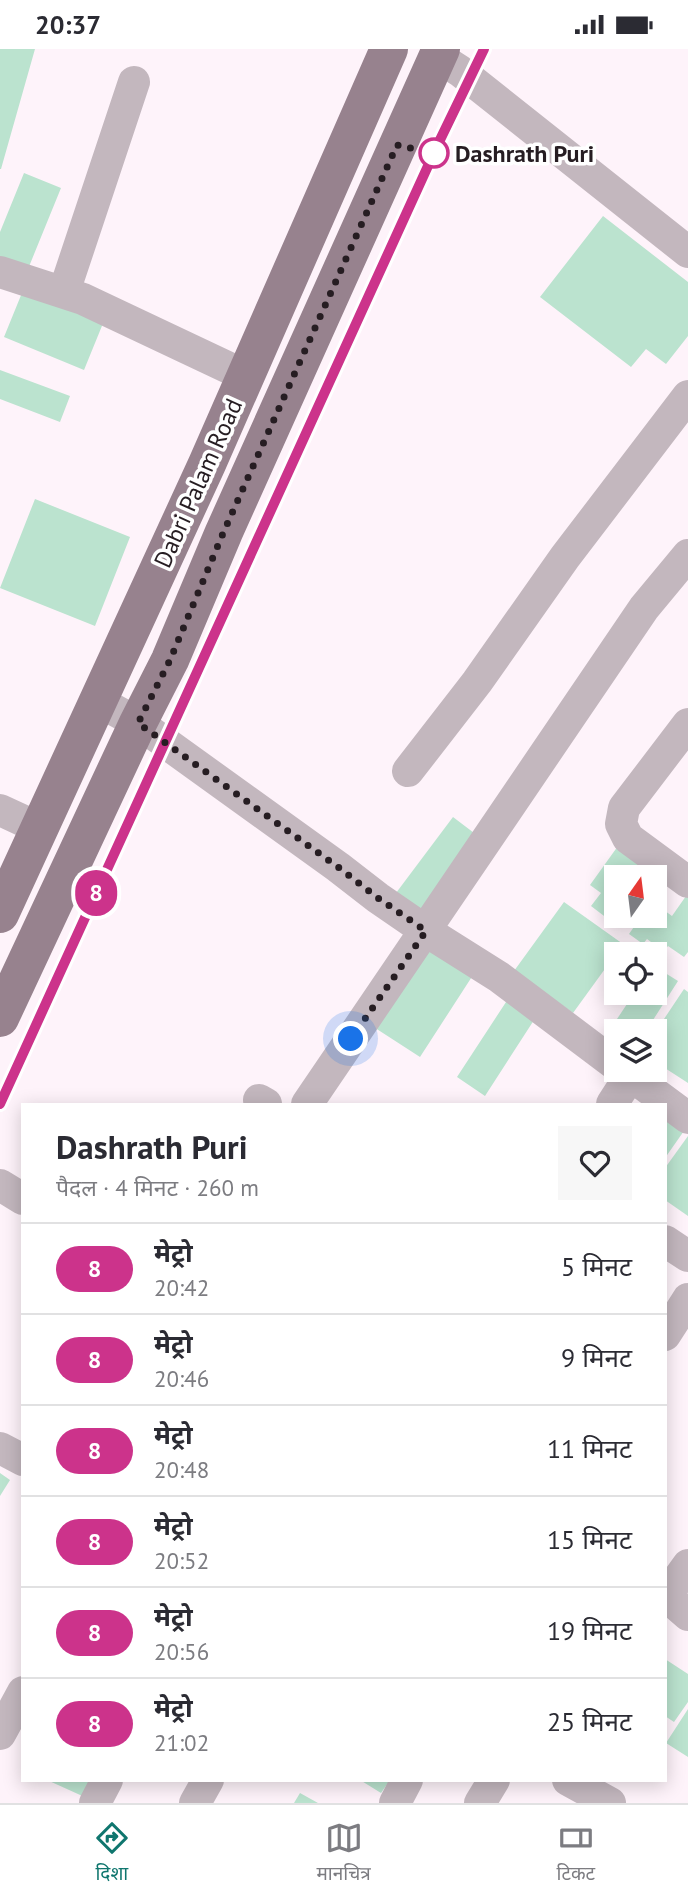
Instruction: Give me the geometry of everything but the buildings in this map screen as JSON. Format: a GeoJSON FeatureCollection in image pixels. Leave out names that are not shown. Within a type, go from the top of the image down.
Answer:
{"type":"FeatureCollection","features":[{"type":"Feature","properties":{"kind":"main road","name":"Dabri Palam Road"},"geometry":{"type":"LineString","coordinates":[[0,914],[246,376],[389,49]]}},
{"type":"Feature","properties":{"kind":"main road","name":"Dabri Palam Road"},"geometry":{"type":"LineString","coordinates":[[0,1018],[170,660],[224,531],[439,53]]}},
{"type":"Feature","properties":{"kind":"street"},"geometry":{"type":"LineString","coordinates":[[439,53],[688,252]]}},
{"type":"Feature","properties":{"kind":"street"},"geometry":{"type":"LineString","coordinates":[[64,292],[134,82]]}},
{"type":"Feature","properties":{"kind":"street"},"geometry":{"type":"LineString","coordinates":[[0,272],[83,299],[246,376]]}},
{"type":"Feature","properties":{"kind":"street"},"geometry":{"type":"LineString","coordinates":[[408,771],[477,682],[565,557],[688,395]]}},
{"type":"Feature","properties":{"kind":"street"},"geometry":{"type":"LineString","coordinates":[[308,1103],[644,608],[688,555]]}},
{"type":"Feature","properties":{"kind":"street"},"geometry":{"type":"LineString","coordinates":[[98,701],[138,723],[378,898],[499,977],[604,1056]]}},
{"type":"Feature","properties":{"kind":"street"},"geometry":{"type":"LineString","coordinates":[[688,725],[624,808],[621,824],[628,838],[688,882]]}},
{"type":"Feature","properties":{"kind":"street"},"geometry":{"type":"LineString","coordinates":[[0,810],[40,828]]}},
{"type":"Feature","properties":{"kind":"street"},"geometry":{"type":"LineString","coordinates":[[612,1103],[619,1082]]}},
{"type":"Feature","properties":{"kind":"street"},"geometry":{"type":"LineString","coordinates":[[639,1082],[688,1118]]}},
{"type":"Feature","properties":{"kind":"street"},"geometry":{"type":"LineString","coordinates":[[0,1185],[21,1198]]}},
{"type":"Feature","properties":{"kind":"street"},"geometry":{"type":"LineString","coordinates":[[667,1242],[688,1256]]}},
{"type":"Feature","properties":{"kind":"street"},"geometry":{"type":"LineString","coordinates":[[667,1332],[688,1299]]}},
{"type":"Feature","properties":{"kind":"street"},"geometry":{"type":"LineString","coordinates":[[0,1448],[21,1460]]}},
{"type":"Feature","properties":{"kind":"street"},"geometry":{"type":"LineString","coordinates":[[671,1601],[688,1565]]}},
{"type":"Feature","properties":{"kind":"street"},"geometry":{"type":"LineString","coordinates":[[0,1734],[21,1696]]}},
{"type":"Feature","properties":{"kind":"street"},"geometry":{"type":"LineString","coordinates":[[95,1803],[106,1782]]}},
{"type":"Feature","properties":{"kind":"street"},"geometry":{"type":"LineString","coordinates":[[195,1803],[207,1782]]}},
{"type":"Feature","properties":{"kind":"street"},"geometry":{"type":"LineString","coordinates":[[395,1803],[406,1782]]}},
{"type":"Feature","properties":{"kind":"street"},"geometry":{"type":"LineString","coordinates":[[480,1803],[493,1782]]}},
{"type":"Feature","properties":{"kind":"street"},"geometry":{"type":"LineString","coordinates":[[572,1782],[610,1803]]}},
{"type":"Feature","properties":{"kind":"metro line","name":"8"},"geometry":{"type":"LineString","coordinates":[[0,1104],[438,144],[484,49]]}},
{"type":"Feature","properties":{"kind":"place","name":"Dashrath Puri"},"geometry":{"type":"Point","coordinates":[434,153]}},
{"type":"Feature","properties":{"kind":"route"},"geometry":{"type":"LineString","coordinates":[[351,1039],[426,931],[138,723],[170,660],[224,531],[397,145],[434,153]]}}]}
